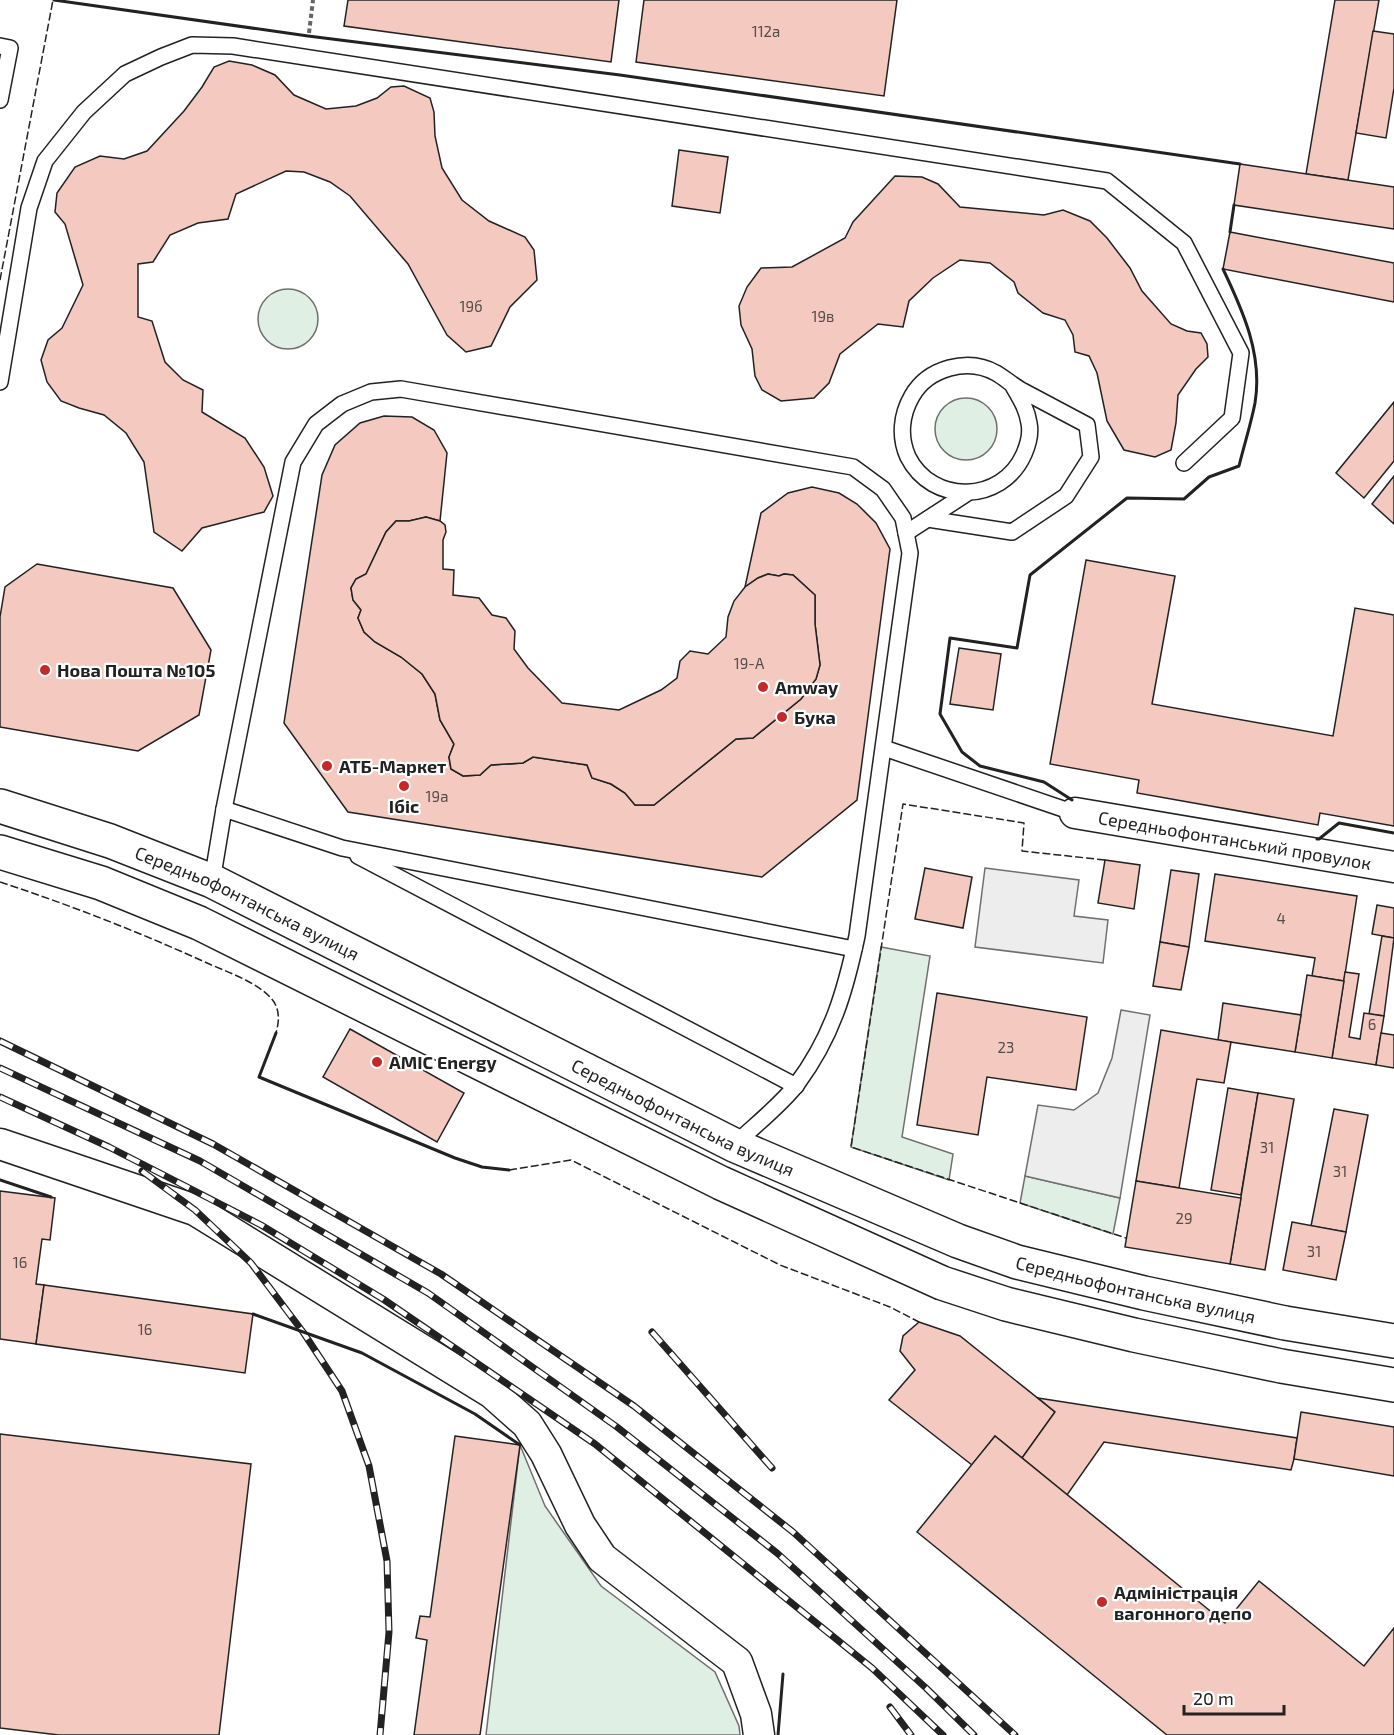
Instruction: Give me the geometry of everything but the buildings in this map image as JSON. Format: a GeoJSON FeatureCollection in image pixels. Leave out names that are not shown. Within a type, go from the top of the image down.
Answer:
{"type":"FeatureCollection","features":[{"type":"Feature","properties":{"kind":"main road","name":"Середньофонтанська вулиця"},"geometry":{"type":"LineString","coordinates":[[0,806],[110,841],[212,881],[734,1145],[912,1223],[1017,1262],[1285,1323],[1394,1341]]}},
{"type":"Feature","properties":{"kind":"main road"},"geometry":{"type":"LineString","coordinates":[[0,852],[101,884],[199,923],[721,1183],[942,1283],[1006,1304],[1134,1335],[1281,1366],[1394,1385]]}},
{"type":"Feature","properties":{"kind":"street","name":"Середньофонтанський провулок"},"geometry":{"type":"LineString","coordinates":[[1075,813],[1394,867]]}},
{"type":"Feature","properties":{"kind":"street"},"geometry":{"type":"LineString","coordinates":[[0,1144],[195,1210],[492,1393],[527,1424],[546,1454],[580,1525],[602,1558],[737,1662],[756,1714],[759,1735]]}},
{"type":"Feature","properties":{"kind":"lane"},"geometry":{"type":"LineString","coordinates":[[0,382],[28,208],[45,161],[84,112],[125,74],[192,45],[233,46],[1107,181],[1184,243],[1241,353],[1232,418],[1184,463]]}},
{"type":"Feature","properties":{"kind":"lane"},"geometry":{"type":"LineString","coordinates":[[0,46],[10,48],[0,100]]}},
{"type":"Feature","properties":{"kind":"lane"},"geometry":{"type":"LineString","coordinates":[[928,519],[1012,532],[1066,496],[1090,458],[1087,425],[1013,386],[995,372],[975,366],[953,366],[933,374],[917,388],[906,407],[902,427],[904,448],[913,466],[927,481],[946,490],[966,494]]}},
{"type":"Feature","properties":{"kind":"lane"},"geometry":{"type":"LineString","coordinates":[[906,533],[966,494],[986,490],[1004,480],[1019,466],[1027,447],[1030,425],[1024,404],[1013,386]]}},
{"type":"Feature","properties":{"kind":"lane"},"geometry":{"type":"LineString","coordinates":[[212,881],[224,809],[293,462],[316,424],[342,404],[371,392],[401,389],[854,467],[884,489],[903,518],[910,553],[854,949],[844,992],[824,1043],[796,1086],[734,1145]]}},
{"type":"Feature","properties":{"kind":"lane"},"geometry":{"type":"LineString","coordinates":[[884,748],[1075,813]]}},
{"type":"Feature","properties":{"kind":"lane"},"geometry":{"type":"LineString","coordinates":[[224,809],[342,848],[854,949]]}},
{"type":"Feature","properties":{"kind":"lane"},"geometry":{"type":"LineString","coordinates":[[342,848],[796,1086]]}},
{"type":"Feature","properties":{"kind":"path"},"geometry":{"type":"LineString","coordinates":[[305,57],[314,0]]}},
{"type":"Feature","properties":{"kind":"green space"},"geometry":{"type":"Polygon","coordinates":[[[282,289],[294,289],[305,294],[313,302],[318,319],[316,331],[305,344],[294,349],[282,349],[271,344],[263,336],[258,325],[258,313],[263,302],[271,294],[282,289]]]}},
{"type":"Feature","properties":{"kind":"green space"},"geometry":{"type":"Polygon","coordinates":[[[966,398],[988,407],[997,429],[988,451],[966,460],[944,451],[935,429],[944,407],[966,398]]]}},
{"type":"Feature","properties":{"kind":"green space"},"geometry":{"type":"Polygon","coordinates":[[[881,947],[930,956],[902,1137],[953,1154],[949,1180],[851,1147],[881,947]]]}},
{"type":"Feature","properties":{"kind":"green space"},"geometry":{"type":"Polygon","coordinates":[[[1025,1176],[1120,1198],[1113,1234],[1020,1203],[1025,1176]]]}},
{"type":"Feature","properties":{"kind":"green space"},"geometry":{"type":"Polygon","coordinates":[[[520,1445],[545,1506],[601,1586],[715,1672],[739,1726],[740,1735],[486,1735],[520,1445]]]}},
{"type":"Feature","properties":{"kind":"shaded area"},"geometry":{"type":"Polygon","coordinates":[[[985,868],[1079,880],[1074,916],[1108,920],[1103,963],[975,947],[985,868]]]}},
{"type":"Feature","properties":{"kind":"shaded area"},"geometry":{"type":"Polygon","coordinates":[[[1121,1010],[1150,1015],[1120,1198],[1025,1176],[1038,1105],[1074,1110],[1098,1093],[1112,1058],[1121,1010]]]}},
{"type":"Feature","properties":{"kind":"railway"},"geometry":{"type":"LineString","coordinates":[[0,1041],[213,1144],[441,1274],[634,1406],[793,1532],[1015,1735]]}},
{"type":"Feature","properties":{"kind":"railway"},"geometry":{"type":"LineString","coordinates":[[0,1068],[200,1161],[428,1293],[617,1427],[777,1553],[926,1688],[974,1735]]}},
{"type":"Feature","properties":{"kind":"railway"},"geometry":{"type":"LineString","coordinates":[[0,1097],[109,1147],[261,1225],[383,1299],[595,1444],[872,1668],[943,1735]]}},
{"type":"Feature","properties":{"kind":"railway"},"geometry":{"type":"LineString","coordinates":[[142,1171],[195,1210],[251,1263],[303,1332],[342,1391],[369,1466],[387,1561],[389,1632],[380,1735]]}},
{"type":"Feature","properties":{"kind":"railway"},"geometry":{"type":"LineString","coordinates":[[652,1332],[772,1468]]}},
{"type":"Feature","properties":{"kind":"railway"},"geometry":{"type":"LineString","coordinates":[[890,1707],[911,1735]]}},
{"type":"Feature","properties":{"kind":"fence"},"geometry":{"type":"LineString","coordinates":[[0,280],[53,0]]}},
{"type":"Feature","properties":{"kind":"fence"},"geometry":{"type":"LineString","coordinates":[[1105,860],[1022,851],[1024,823],[903,804],[851,1147],[1126,1238]]}},
{"type":"Feature","properties":{"kind":"fence"},"geometry":{"type":"LineString","coordinates":[[0,882],[130,930],[234,974],[261,989],[274,1002],[278,1017],[276,1033]]}},
{"type":"Feature","properties":{"kind":"fence"},"geometry":{"type":"LineString","coordinates":[[509,1170],[571,1160],[780,1265],[890,1307],[919,1322]]}},
{"type":"Feature","properties":{"kind":"wall"},"geometry":{"type":"LineString","coordinates":[[54,0],[308,36],[620,75],[1240,164]]}},
{"type":"Feature","properties":{"kind":"wall"},"geometry":{"type":"LineString","coordinates":[[1230,232],[1234,205]]}},
{"type":"Feature","properties":{"kind":"wall"},"geometry":{"type":"LineString","coordinates":[[1072,800],[1044,782],[980,766],[962,752],[940,714],[950,638],[1017,648],[1030,575],[1127,498],[1184,499],[1209,477],[1239,466],[1255,403],[1256,368],[1254,351],[1244,317],[1223,269]]}},
{"type":"Feature","properties":{"kind":"wall"},"geometry":{"type":"LineString","coordinates":[[1317,839],[1339,823],[1394,833]]}},
{"type":"Feature","properties":{"kind":"wall"},"geometry":{"type":"LineString","coordinates":[[276,1033],[259,1077],[455,1158],[482,1167],[509,1170]]}},
{"type":"Feature","properties":{"kind":"wall"},"geometry":{"type":"LineString","coordinates":[[0,1180],[51,1197]]}},
{"type":"Feature","properties":{"kind":"wall"},"geometry":{"type":"LineString","coordinates":[[253,1314],[362,1353],[475,1414],[520,1445]]}},
{"type":"Feature","properties":{"kind":"wall"},"geometry":{"type":"LineString","coordinates":[[778,1735],[783,1674]]}},
{"type":"Feature","properties":{"kind":"place","name":"Нова Пошта №105"},"geometry":{"type":"Point","coordinates":[45,670]}},
{"type":"Feature","properties":{"kind":"place","name":"Amway"},"geometry":{"type":"Point","coordinates":[763,687]}},
{"type":"Feature","properties":{"kind":"place","name":"Бука"},"geometry":{"type":"Point","coordinates":[782,717]}},
{"type":"Feature","properties":{"kind":"place","name":"АТБ-Маркет"},"geometry":{"type":"Point","coordinates":[327,766]}},
{"type":"Feature","properties":{"kind":"place","name":"Ібіс"},"geometry":{"type":"Point","coordinates":[404,786]}},
{"type":"Feature","properties":{"kind":"place","name":"AMIC Energy"},"geometry":{"type":"Point","coordinates":[377,1062]}},
{"type":"Feature","properties":{"kind":"place","name":"Адміністрація вагонного депо"},"geometry":{"type":"Point","coordinates":[1102,1602]}}]}
